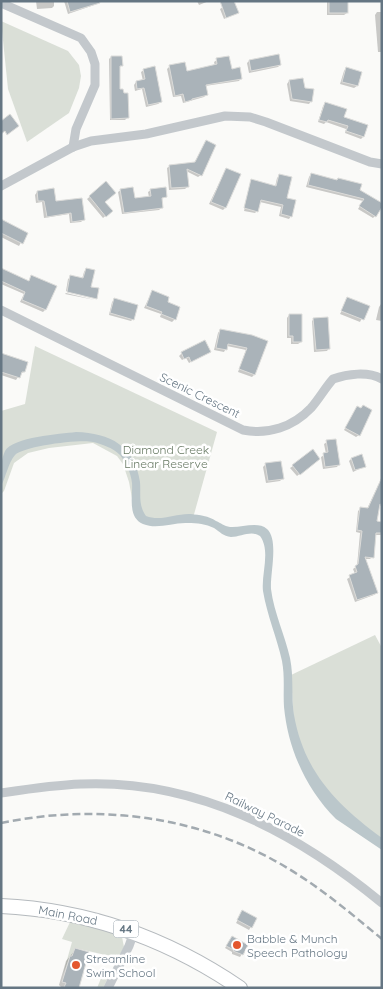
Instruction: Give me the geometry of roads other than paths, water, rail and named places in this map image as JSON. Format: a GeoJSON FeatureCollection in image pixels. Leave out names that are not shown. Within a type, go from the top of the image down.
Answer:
{"type":"FeatureCollection","features":[{"type":"Feature","properties":{"kind":"main road","name":"Main Road"},"geometry":{"type":"LineString","coordinates":[[1,906],[68,913],[134,932],[189,956],[240,988]]}},
{"type":"Feature","properties":{"kind":"street"},"geometry":{"type":"LineString","coordinates":[[1,3],[81,38],[91,52],[95,64],[95,85],[76,129],[72,147]]}},
{"type":"Feature","properties":{"kind":"street"},"geometry":{"type":"LineString","coordinates":[[1,186],[72,147],[91,141],[146,134],[212,118],[237,116],[266,122],[370,162],[382,164]]}},
{"type":"Feature","properties":{"kind":"street","name":"Scenic Crescent"},"geometry":{"type":"LineString","coordinates":[[1,310],[243,430],[257,433],[273,431],[291,424],[301,417],[312,407],[333,379],[352,375],[367,375],[382,379]]}},
{"type":"Feature","properties":{"kind":"street","name":"Railway Parade"},"geometry":{"type":"LineString","coordinates":[[1,793],[48,786],[82,784],[122,785],[161,790],[212,802],[240,813],[305,847],[330,863],[382,903]]}},
{"type":"Feature","properties":{"kind":"street"},"geometry":{"type":"LineString","coordinates":[[108,988],[127,951],[134,932]]}},
{"type":"Feature","properties":{"kind":"railway"},"geometry":{"type":"LineString","coordinates":[[1,823],[39,817],[78,814],[154,819],[192,827],[228,839],[263,855],[297,874],[330,897],[382,939]]}},
{"type":"Feature","properties":{"kind":"place","name":"Babble & Munch Speech Pathology"},"geometry":{"type":"Point","coordinates":[237,945]}},
{"type":"Feature","properties":{"kind":"place","name":"Streamline Swim School"},"geometry":{"type":"Point","coordinates":[76,965]}},
{"type":"Feature","properties":{"kind":"park label","name":"Diamond Creek Linear Reserve"},"geometry":{"type":"Point","coordinates":[166,456]}}]}
